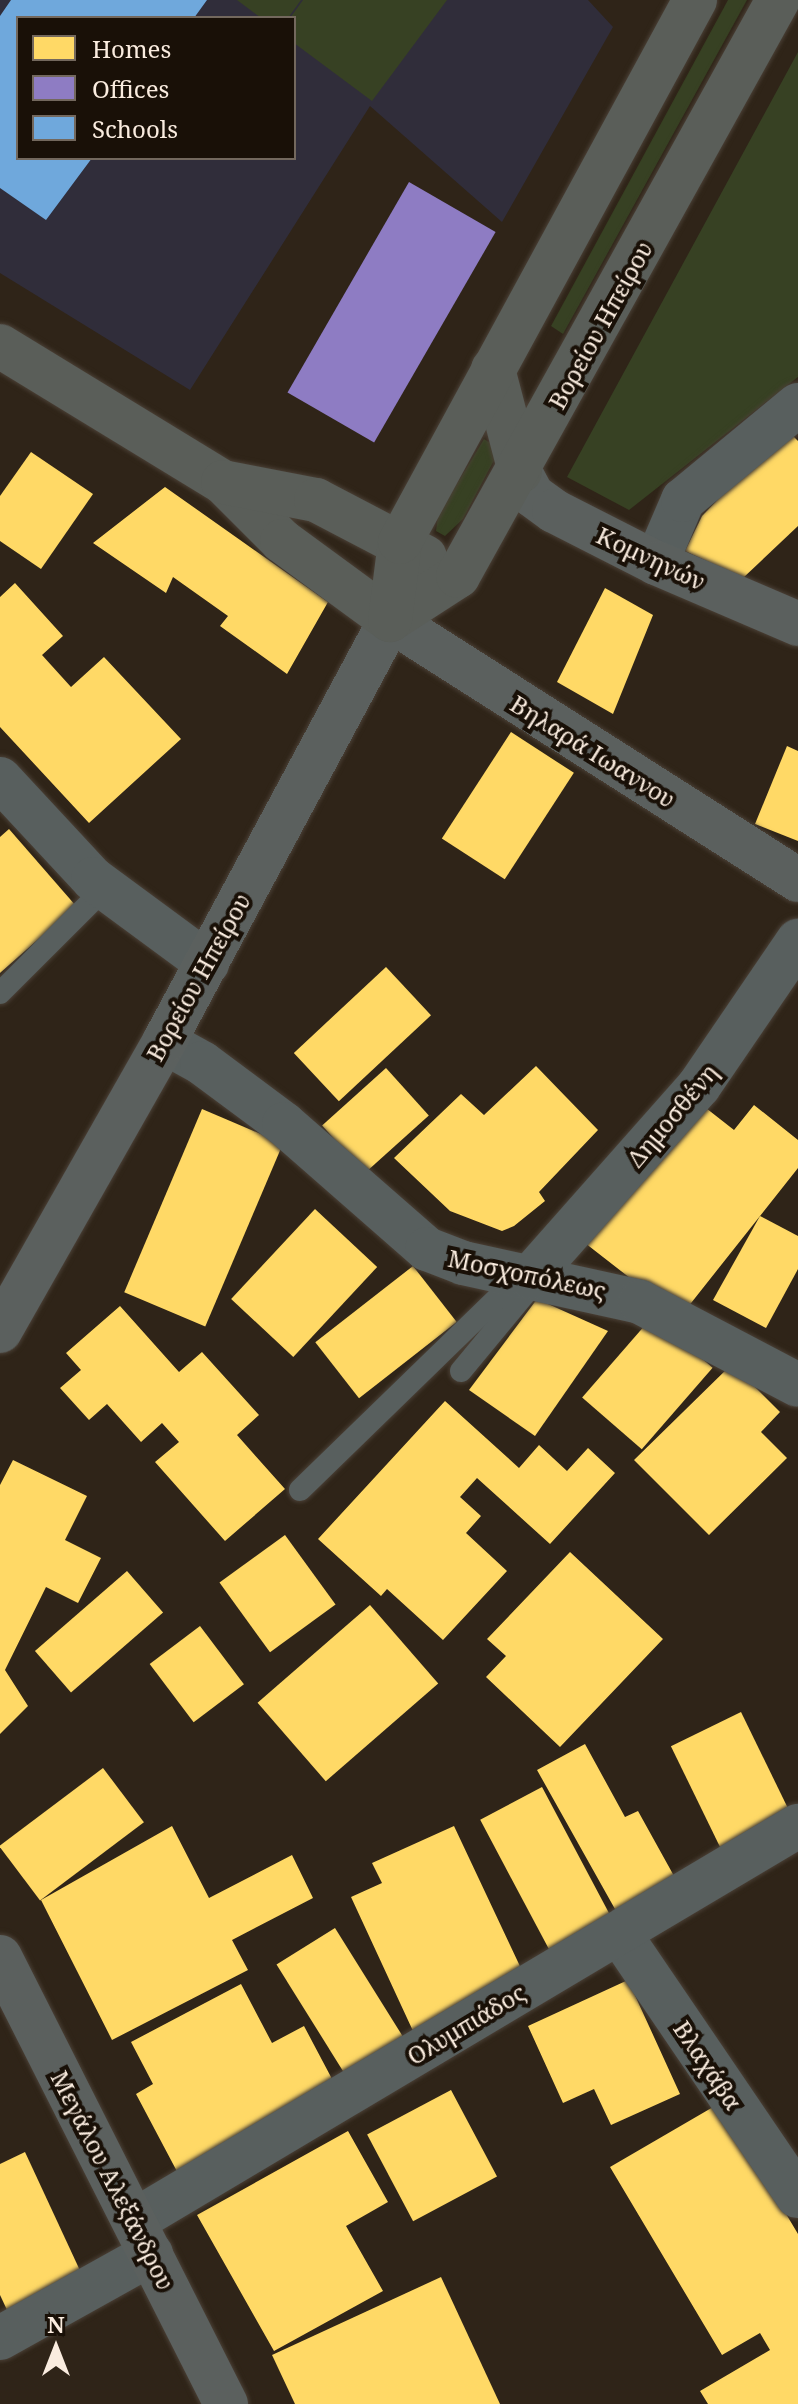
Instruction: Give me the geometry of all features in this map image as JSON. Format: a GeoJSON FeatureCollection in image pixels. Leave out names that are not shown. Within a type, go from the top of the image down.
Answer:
{"type":"FeatureCollection","features":[{"type":"Feature","properties":{"kind":"main road","name":"Βορείου Ηπείρου"},"geometry":{"type":"LineString","coordinates":[[390,620],[458,576],[520,472],[778,0]]}},
{"type":"Feature","properties":{"kind":"main road","name":"Βορείου Ηπείρου"},"geometry":{"type":"LineString","coordinates":[[0,1331],[164,1042],[390,620],[400,542],[686,5]]}},
{"type":"Feature","properties":{"kind":"main road"},"geometry":{"type":"LineString","coordinates":[[0,346],[223,482],[273,534],[390,620]]}},
{"type":"Feature","properties":{"kind":"main road"},"geometry":{"type":"LineString","coordinates":[[493,369],[520,472]]}},
{"type":"Feature","properties":{"kind":"main road","name":"Κομνηνών"},"geometry":{"type":"LineString","coordinates":[[520,472],[532,495],[554,511],[656,563],[798,624]]}},
{"type":"Feature","properties":{"kind":"main road"},"geometry":{"type":"LineString","coordinates":[[223,482],[316,500],[400,542],[458,576]]}},
{"type":"Feature","properties":{"kind":"main road","name":"Βηλαρά Ιωαννου"},"geometry":{"type":"LineString","coordinates":[[390,620],[798,880]]}},
{"type":"Feature","properties":{"kind":"main road","name":"Μεγάλου Αλεξάνδρου"},"geometry":{"type":"LineString","coordinates":[[0,1957],[226,2404]]}},
{"type":"Feature","properties":{"kind":"street"},"geometry":{"type":"LineString","coordinates":[[656,563],[683,500],[798,405]]}},
{"type":"Feature","properties":{"kind":"street"},"geometry":{"type":"LineString","coordinates":[[0,779],[48,836],[105,888],[207,963]]}},
{"type":"Feature","properties":{"kind":"street","name":"Δημοσθένη"},"geometry":{"type":"LineString","coordinates":[[530,1277],[699,1086],[798,941]]}},
{"type":"Feature","properties":{"kind":"street","name":"Μοσχοπόλεως"},"geometry":{"type":"LineString","coordinates":[[164,1042],[202,1063],[284,1124],[427,1249],[640,1302],[798,1385]]}},
{"type":"Feature","properties":{"kind":"street","name":"Ολυμπιάδος"},"geometry":{"type":"LineString","coordinates":[[0,2338],[142,2238],[619,1933],[798,1826]]}},
{"type":"Feature","properties":{"kind":"street","name":"Βλαχάβα"},"geometry":{"type":"LineString","coordinates":[[619,1933],[798,2196]]}},
{"type":"Feature","properties":{"kind":"lane"},"geometry":{"type":"LineString","coordinates":[[0,993],[105,888]]}},
{"type":"Feature","properties":{"kind":"lane"},"geometry":{"type":"LineString","coordinates":[[461,1371],[530,1277]]}},
{"type":"Feature","properties":{"kind":"lane","name":"Δημοσθένη"},"geometry":{"type":"LineString","coordinates":[[300,1490],[530,1277]]}},
{"type":"Feature","properties":{"kind":"shaded area"},"geometry":{"type":"Polygon","coordinates":[[[0,0],[588,0],[613,27],[502,222],[370,106],[190,390],[0,273],[0,0]]]}},
{"type":"Feature","properties":{"kind":"green space"},"geometry":{"type":"Polygon","coordinates":[[[237,0],[301,0],[289,16],[258,16],[237,0]]]}},
{"type":"Feature","properties":{"kind":"green space"},"geometry":{"type":"Polygon","coordinates":[[[303,0],[447,0],[372,101],[296,44],[296,16],[291,16],[303,0]]]}},
{"type":"Feature","properties":{"kind":"green space"},"geometry":{"type":"Polygon","coordinates":[[[728,0],[747,0],[563,334],[551,326],[728,0]]]}},
{"type":"Feature","properties":{"kind":"green space"},"geometry":{"type":"Polygon","coordinates":[[[798,52],[798,377],[629,510],[567,477],[798,52]]]}},
{"type":"Feature","properties":{"kind":"green space"},"geometry":{"type":"Polygon","coordinates":[[[484,439],[500,449],[463,519],[445,536],[436,531],[438,515],[484,439]]]}},
{"type":"Feature","properties":{"kind":"building: Homes"},"geometry":{"type":"Polygon","coordinates":[[[786,429],[798,441],[798,526],[743,578],[685,551],[702,516],[786,429]]]}},
{"type":"Feature","properties":{"kind":"building: Homes"},"geometry":{"type":"Polygon","coordinates":[[[31,452],[93,494],[41,569],[0,541],[0,496],[31,452]]]}},
{"type":"Feature","properties":{"kind":"building: Homes"},"geometry":{"type":"Polygon","coordinates":[[[165,487],[328,602],[287,674],[220,626],[228,616],[173,577],[166,593],[93,543],[165,487]]]}},
{"type":"Feature","properties":{"kind":"building: Homes"},"geometry":{"type":"Polygon","coordinates":[[[15,583],[63,636],[42,655],[71,687],[104,657],[181,739],[89,823],[0,727],[0,597],[15,583]]]}},
{"type":"Feature","properties":{"kind":"building: Homes"},"geometry":{"type":"Polygon","coordinates":[[[605,588],[653,615],[613,714],[557,682],[605,588]]]}},
{"type":"Feature","properties":{"kind":"building: Homes"},"geometry":{"type":"Polygon","coordinates":[[[511,732],[574,773],[505,879],[442,839],[511,732]]]}},
{"type":"Feature","properties":{"kind":"building: Homes"},"geometry":{"type":"Polygon","coordinates":[[[787,746],[798,751],[798,841],[755,824],[787,746]]]}},
{"type":"Feature","properties":{"kind":"building: Homes"},"geometry":{"type":"Polygon","coordinates":[[[9,829],[76,906],[0,973],[0,837],[9,829]]]}},
{"type":"Feature","properties":{"kind":"building: Homes"},"geometry":{"type":"Polygon","coordinates":[[[386,967],[431,1015],[339,1101],[294,1053],[386,967]]]}},
{"type":"Feature","properties":{"kind":"building: Homes"},"geometry":{"type":"Polygon","coordinates":[[[536,1066],[598,1130],[539,1192],[545,1201],[514,1226],[502,1231],[450,1211],[394,1158],[461,1094],[484,1115],[536,1066]]]}},
{"type":"Feature","properties":{"kind":"building: Homes"},"geometry":{"type":"Polygon","coordinates":[[[386,1068],[429,1116],[365,1173],[322,1126],[386,1068]]]}},
{"type":"Feature","properties":{"kind":"building: Homes"},"geometry":{"type":"Polygon","coordinates":[[[697,1101],[734,1130],[754,1105],[798,1140],[798,1168],[680,1317],[585,1243],[697,1101]]]}},
{"type":"Feature","properties":{"kind":"building: Homes"},"geometry":{"type":"Polygon","coordinates":[[[202,1109],[283,1143],[205,1327],[124,1292],[202,1109]]]}},
{"type":"Feature","properties":{"kind":"building: Homes"},"geometry":{"type":"Polygon","coordinates":[[[315,1209],[377,1267],[293,1357],[231,1299],[315,1209]]]}},
{"type":"Feature","properties":{"kind":"building: Homes"},"geometry":{"type":"Polygon","coordinates":[[[760,1216],[798,1236],[798,1269],[766,1328],[713,1300],[760,1216]]]}},
{"type":"Feature","properties":{"kind":"building: Homes"},"geometry":{"type":"Polygon","coordinates":[[[413,1266],[457,1322],[359,1398],[315,1342],[413,1266]]]}},
{"type":"Feature","properties":{"kind":"building: Homes"},"geometry":{"type":"Polygon","coordinates":[[[537,1299],[608,1331],[535,1436],[469,1390],[537,1299]]]}},
{"type":"Feature","properties":{"kind":"building: Homes"},"geometry":{"type":"Polygon","coordinates":[[[120,1306],[179,1372],[202,1352],[259,1415],[237,1435],[285,1489],[225,1541],[155,1462],[179,1442],[162,1423],[141,1442],[107,1404],[89,1420],[60,1388],[81,1370],[66,1353],[120,1306]]]}},
{"type":"Feature","properties":{"kind":"building: Homes"},"geometry":{"type":"Polygon","coordinates":[[[653,1316],[713,1368],[642,1449],[582,1398],[653,1316]]]}},
{"type":"Feature","properties":{"kind":"building: Homes"},"geometry":{"type":"Polygon","coordinates":[[[732,1364],[780,1412],[761,1432],[787,1458],[709,1535],[634,1460],[732,1364]]]}},
{"type":"Feature","properties":{"kind":"building: Homes"},"geometry":{"type":"Polygon","coordinates":[[[445,1401],[519,1468],[539,1445],[567,1471],[588,1448],[615,1473],[550,1544],[477,1478],[460,1497],[481,1516],[466,1533],[507,1571],[443,1640],[387,1589],[381,1596],[318,1539],[445,1401]]]}},
{"type":"Feature","properties":{"kind":"building: Homes"},"geometry":{"type":"Polygon","coordinates":[[[13,1460],[87,1496],[65,1540],[101,1558],[78,1603],[46,1587],[5,1670],[28,1706],[0,1734],[0,1485],[13,1460]]]}},
{"type":"Feature","properties":{"kind":"building: Homes"},"geometry":{"type":"Polygon","coordinates":[[[285,1535],[336,1605],[270,1652],[219,1583],[285,1535]]]}},
{"type":"Feature","properties":{"kind":"building: Homes"},"geometry":{"type":"Polygon","coordinates":[[[570,1552],[663,1639],[560,1747],[486,1677],[506,1656],[487,1639],[570,1552]]]}},
{"type":"Feature","properties":{"kind":"building: Homes"},"geometry":{"type":"Polygon","coordinates":[[[127,1571],[163,1613],[71,1693],[35,1651],[127,1571]]]}},
{"type":"Feature","properties":{"kind":"building: Homes"},"geometry":{"type":"Polygon","coordinates":[[[370,1605],[438,1683],[326,1781],[258,1703],[370,1605]]]}},
{"type":"Feature","properties":{"kind":"building: Homes"},"geometry":{"type":"Polygon","coordinates":[[[200,1626],[244,1684],[194,1722],[150,1664],[200,1626]]]}},
{"type":"Feature","properties":{"kind":"building: Homes"},"geometry":{"type":"Polygon","coordinates":[[[741,1712],[792,1816],[722,1850],[671,1746],[741,1712]]]}},
{"type":"Feature","properties":{"kind":"building: Homes"},"geometry":{"type":"Polygon","coordinates":[[[585,1744],[625,1817],[638,1811],[679,1885],[620,1918],[537,1770],[585,1744]]]}},
{"type":"Feature","properties":{"kind":"building: Homes"},"geometry":{"type":"Polygon","coordinates":[[[103,1768],[144,1822],[40,1901],[0,1846],[103,1768]]]}},
{"type":"Feature","properties":{"kind":"building: Homes"},"geometry":{"type":"Polygon","coordinates":[[[542,1787],[611,1918],[550,1951],[480,1820],[542,1787]]]}},
{"type":"Feature","properties":{"kind":"building: Homes"},"geometry":{"type":"Polygon","coordinates":[[[172,1826],[209,1898],[292,1855],[313,1898],[232,1940],[248,1970],[112,2040],[41,1900],[172,1826]]]}},
{"type":"Feature","properties":{"kind":"building: Homes"},"geometry":{"type":"Polygon","coordinates":[[[454,1826],[526,1979],[413,2031],[351,1897],[382,1883],[372,1863],[454,1826]]]}},
{"type":"Feature","properties":{"kind":"building: Homes"},"geometry":{"type":"Polygon","coordinates":[[[335,1928],[407,2043],[349,2080],[276,1965],[335,1928]]]}},
{"type":"Feature","properties":{"kind":"building: Homes"},"geometry":{"type":"Polygon","coordinates":[[[628,1980],[680,2094],[611,2125],[594,2089],[563,2103],[528,2026],[628,1980]]]}},
{"type":"Feature","properties":{"kind":"building: Homes"},"geometry":{"type":"Polygon","coordinates":[[[241,1984],[272,2043],[304,2026],[340,2094],[181,2179],[136,2094],[153,2084],[131,2042],[241,1984]]]}},
{"type":"Feature","properties":{"kind":"building: Homes"},"geometry":{"type":"Polygon","coordinates":[[[451,2090],[497,2177],[413,2221],[367,2135],[451,2090]]]}},
{"type":"Feature","properties":{"kind":"building: Homes"},"geometry":{"type":"Polygon","coordinates":[[[720,2103],[798,2234],[798,2404],[708,2404],[700,2391],[770,2350],[760,2333],[722,2355],[610,2167],[720,2103]]]}},
{"type":"Feature","properties":{"kind":"building: Homes"},"geometry":{"type":"Polygon","coordinates":[[[348,2131],[388,2202],[346,2226],[383,2291],[274,2351],[197,2215],[348,2131]]]}},
{"type":"Feature","properties":{"kind":"building: Homes"},"geometry":{"type":"Polygon","coordinates":[[[25,2152],[83,2277],[8,2312],[0,2295],[0,2164],[25,2152]]]}},
{"type":"Feature","properties":{"kind":"building: Homes"},"geometry":{"type":"Polygon","coordinates":[[[441,2277],[500,2404],[295,2404],[272,2355],[441,2277]]]}},
{"type":"Feature","properties":{"kind":"building: Offices"},"geometry":{"type":"Polygon","coordinates":[[[409,182],[496,232],[374,442],[288,392],[409,182]]]}},
{"type":"Feature","properties":{"kind":"building: Schools"},"geometry":{"type":"Polygon","coordinates":[[[11,0],[207,0],[195,16],[16,16],[16,160],[91,160],[46,220],[0,188],[0,16],[11,0]]]}}]}
